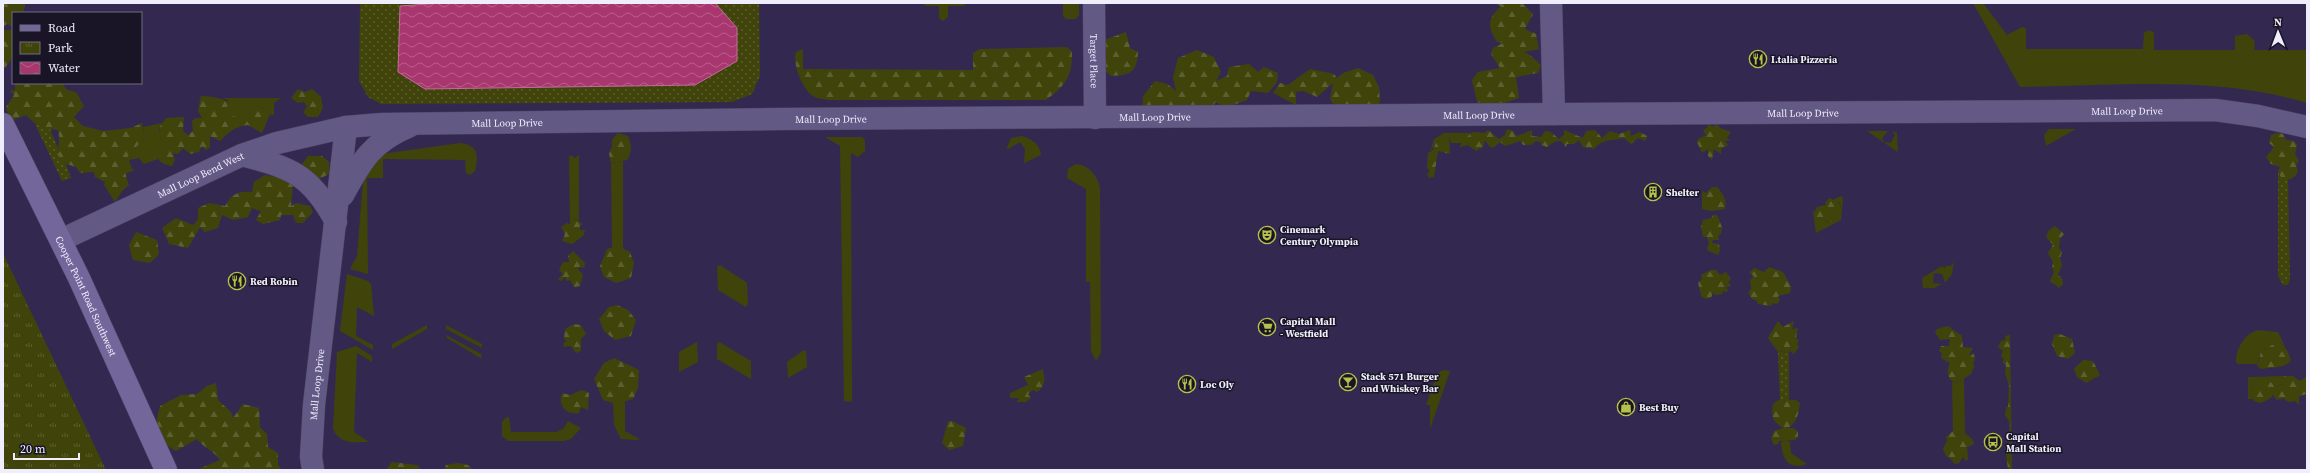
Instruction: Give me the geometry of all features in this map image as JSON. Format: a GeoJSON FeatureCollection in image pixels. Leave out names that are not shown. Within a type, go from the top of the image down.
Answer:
{"type":"FeatureCollection","features":[{"type":"Feature","properties":{"kind":"main road","name":"Cooper Point Road Southwest"},"geometry":{"type":"LineString","coordinates":[[3,124],[61,240],[166,470]]}},
{"type":"Feature","properties":{"kind":"street","name":"Target Place"},"geometry":{"type":"LineString","coordinates":[[1094,3],[1095,118]]}},
{"type":"Feature","properties":{"kind":"street"},"geometry":{"type":"LineString","coordinates":[[1551,3],[1554,114]]}},
{"type":"Feature","properties":{"kind":"street","name":"Mall Loop Drive"},"geometry":{"type":"LineString","coordinates":[[313,470],[311,457],[314,405],[346,127],[416,123],[2215,110],[2258,116],[2307,127]]}},
{"type":"Feature","properties":{"kind":"street"},"geometry":{"type":"LineString","coordinates":[[242,156],[275,164],[302,176],[325,202],[337,212],[367,154],[390,134],[416,123]]}},
{"type":"Feature","properties":{"kind":"street","name":"Mall Loop Bend West"},"geometry":{"type":"LineString","coordinates":[[61,240],[242,156],[277,142],[346,127]]}},
{"type":"Feature","properties":{"kind":"green space"},"geometry":{"type":"Polygon","coordinates":[[[3,3],[25,4],[23,12],[12,12],[12,26],[7,24],[3,27],[3,3]]]}},
{"type":"Feature","properties":{"kind":"green space"},"geometry":{"type":"Polygon","coordinates":[[[360,3],[759,3],[760,76],[752,94],[732,102],[381,104],[368,97],[359,81],[360,3]]]}},
{"type":"Feature","properties":{"kind":"green space"},"geometry":{"type":"Polygon","coordinates":[[[922,3],[966,3],[964,6],[948,6],[948,17],[943,21],[939,18],[939,6],[926,6],[922,3]]]}},
{"type":"Feature","properties":{"kind":"green space"},"geometry":{"type":"Polygon","coordinates":[[[1063,3],[1079,3],[1079,15],[1076,19],[1066,19],[1063,16],[1063,3]]]}},
{"type":"Feature","properties":{"kind":"green space"},"geometry":{"type":"Polygon","coordinates":[[[1492,3],[1522,3],[1533,14],[1525,29],[1536,34],[1539,49],[1524,52],[1530,55],[1541,65],[1538,73],[1516,77],[1519,98],[1493,107],[1477,102],[1472,80],[1478,72],[1500,68],[1491,54],[1493,48],[1503,43],[1497,42],[1491,31],[1490,23],[1493,15],[1501,6],[1492,3]]]}},
{"type":"Feature","properties":{"kind":"green space"},"geometry":{"type":"Polygon","coordinates":[[[1973,3],[1983,3],[2007,35],[2022,27],[2026,28],[2026,49],[2143,49],[2144,33],[2149,30],[2154,33],[2154,50],[2235,50],[2235,36],[2247,34],[2255,41],[2254,50],[2307,50],[2307,103],[2272,94],[2201,85],[2128,84],[2020,87],[1973,3]]]}},
{"type":"Feature","properties":{"kind":"green space"},"geometry":{"type":"Polygon","coordinates":[[[12,29],[12,58],[5,68],[3,68],[3,30],[12,29]]]}},
{"type":"Feature","properties":{"kind":"green space"},"geometry":{"type":"Polygon","coordinates":[[[1126,32],[1130,48],[1138,52],[1136,64],[1132,71],[1124,75],[1111,76],[1101,67],[1099,42],[1126,32]]]}},
{"type":"Feature","properties":{"kind":"green space"},"geometry":{"type":"Polygon","coordinates":[[[1067,47],[1072,52],[1072,61],[1069,74],[1063,85],[1046,100],[821,99],[813,96],[805,87],[799,76],[795,63],[796,52],[803,49],[803,69],[973,70],[973,53],[980,49],[1067,47]]]}},
{"type":"Feature","properties":{"kind":"green space"},"geometry":{"type":"Polygon","coordinates":[[[1197,50],[1214,57],[1221,72],[1216,81],[1227,76],[1229,67],[1249,64],[1258,72],[1264,67],[1278,73],[1277,82],[1268,93],[1251,91],[1247,100],[1225,108],[1216,102],[1199,120],[1142,110],[1143,96],[1155,81],[1167,84],[1176,91],[1173,77],[1178,58],[1197,50]]]}},
{"type":"Feature","properties":{"kind":"green space"},"geometry":{"type":"Polygon","coordinates":[[[1358,68],[1373,75],[1379,87],[1380,102],[1367,121],[1336,108],[1330,99],[1333,83],[1317,97],[1303,91],[1296,92],[1296,105],[1273,93],[1280,83],[1288,85],[1310,69],[1334,74],[1337,78],[1343,73],[1358,68]]]}},
{"type":"Feature","properties":{"kind":"green space"},"geometry":{"type":"Polygon","coordinates":[[[15,84],[63,84],[67,90],[76,92],[84,106],[74,117],[83,126],[103,131],[131,128],[142,123],[145,139],[127,159],[125,170],[129,185],[122,191],[115,202],[104,185],[105,182],[95,177],[94,172],[80,173],[76,167],[60,162],[58,154],[58,130],[40,126],[26,115],[10,121],[6,107],[14,95],[10,91],[15,90],[15,84]]]}},
{"type":"Feature","properties":{"kind":"green space"},"geometry":{"type":"Polygon","coordinates":[[[298,89],[305,92],[312,89],[321,97],[323,108],[318,117],[308,117],[303,112],[307,107],[304,102],[298,103],[291,98],[298,89]]]}},
{"type":"Feature","properties":{"kind":"green space"},"geometry":{"type":"Polygon","coordinates":[[[201,96],[226,101],[248,116],[257,105],[270,114],[262,133],[248,125],[239,127],[230,132],[220,141],[210,136],[210,147],[206,150],[202,146],[199,152],[190,154],[183,148],[178,154],[173,153],[175,160],[172,166],[162,163],[157,157],[156,150],[166,147],[160,136],[160,126],[166,118],[184,117],[183,131],[188,135],[193,131],[192,121],[196,118],[202,118],[198,111],[201,96]]]}},
{"type":"Feature","properties":{"kind":"green space"},"geometry":{"type":"Polygon","coordinates":[[[222,98],[281,98],[274,103],[274,115],[270,115],[257,105],[248,116],[240,120],[232,115],[227,108],[228,100],[222,98]]]}},
{"type":"Feature","properties":{"kind":"green space"},"geometry":{"type":"Polygon","coordinates":[[[162,123],[160,126],[161,138],[166,147],[157,150],[158,159],[144,164],[139,158],[129,160],[132,169],[135,170],[125,174],[125,163],[127,159],[133,150],[145,139],[143,127],[162,123]]]}},
{"type":"Feature","properties":{"kind":"green space"},"geometry":{"type":"Polygon","coordinates":[[[1708,123],[1713,127],[1716,124],[1720,128],[1731,132],[1727,138],[1731,140],[1725,141],[1728,145],[1721,149],[1721,154],[1714,149],[1712,160],[1708,156],[1708,149],[1702,153],[1697,142],[1698,139],[1706,135],[1703,130],[1707,128],[1708,123]]]}},
{"type":"Feature","properties":{"kind":"green space"},"geometry":{"type":"Polygon","coordinates":[[[35,124],[50,129],[58,148],[60,161],[66,164],[71,178],[62,181],[35,124]]]}},
{"type":"Feature","properties":{"kind":"green space"},"geometry":{"type":"Polygon","coordinates":[[[1507,129],[1513,131],[1517,136],[1532,130],[1532,136],[1541,137],[1545,131],[1551,132],[1559,139],[1564,135],[1564,130],[1583,138],[1586,131],[1595,130],[1602,138],[1610,131],[1619,134],[1630,130],[1631,136],[1640,132],[1647,136],[1646,141],[1638,138],[1631,144],[1624,138],[1608,140],[1597,145],[1594,149],[1583,147],[1579,140],[1574,144],[1567,144],[1566,147],[1561,141],[1554,142],[1547,147],[1541,145],[1541,142],[1536,141],[1531,145],[1523,145],[1520,141],[1505,146],[1500,142],[1493,148],[1489,146],[1485,140],[1483,147],[1476,151],[1468,145],[1460,147],[1463,139],[1473,132],[1485,133],[1488,130],[1499,139],[1505,135],[1507,129]]]}},
{"type":"Feature","properties":{"kind":"green space"},"geometry":{"type":"Polygon","coordinates":[[[2049,129],[2076,129],[2046,146],[2044,135],[2049,129]]]}},
{"type":"Feature","properties":{"kind":"green space"},"geometry":{"type":"Polygon","coordinates":[[[1867,131],[1888,131],[1882,138],[1884,142],[1891,143],[1895,135],[1892,131],[1897,133],[1898,152],[1867,131]]]}},
{"type":"Feature","properties":{"kind":"green space"},"geometry":{"type":"Polygon","coordinates":[[[618,133],[628,136],[631,151],[627,160],[611,163],[609,154],[612,146],[612,140],[618,133]]]}},
{"type":"Feature","properties":{"kind":"green space"},"geometry":{"type":"Polygon","coordinates":[[[1444,133],[1471,133],[1461,143],[1451,143],[1449,137],[1444,137],[1436,142],[1430,152],[1434,139],[1444,133]]]}},
{"type":"Feature","properties":{"kind":"green space"},"geometry":{"type":"Polygon","coordinates":[[[2277,133],[2283,134],[2286,140],[2294,141],[2297,145],[2295,155],[2299,160],[2296,165],[2298,170],[2296,175],[2290,179],[2282,179],[2278,172],[2280,167],[2271,164],[2266,157],[2274,147],[2269,143],[2271,135],[2277,133]]]}},
{"type":"Feature","properties":{"kind":"green space"},"geometry":{"type":"Polygon","coordinates":[[[1022,136],[1035,142],[1041,155],[1024,163],[1025,149],[1020,142],[1008,149],[1007,147],[1011,138],[1022,136]]]}},
{"type":"Feature","properties":{"kind":"green space"},"geometry":{"type":"Polygon","coordinates":[[[825,137],[862,137],[865,140],[865,151],[858,157],[851,153],[851,402],[844,401],[840,146],[825,137]]]}},
{"type":"Feature","properties":{"kind":"green space"},"geometry":{"type":"Polygon","coordinates":[[[1444,137],[1449,137],[1450,154],[1438,151],[1434,177],[1429,178],[1427,174],[1430,171],[1427,168],[1428,153],[1433,150],[1436,142],[1444,137]]]}},
{"type":"Feature","properties":{"kind":"green space"},"geometry":{"type":"Polygon","coordinates":[[[460,143],[470,146],[476,152],[477,160],[475,171],[470,175],[466,173],[465,160],[383,159],[383,178],[367,178],[368,274],[350,269],[357,256],[363,181],[374,155],[460,143]]]}},
{"type":"Feature","properties":{"kind":"green space"},"geometry":{"type":"Polygon","coordinates":[[[571,155],[575,158],[579,155],[579,221],[574,219],[570,224],[569,157],[571,155]]]}},
{"type":"Feature","properties":{"kind":"green space"},"geometry":{"type":"Polygon","coordinates":[[[308,156],[322,156],[329,162],[329,174],[317,180],[304,175],[302,164],[308,156]]]}},
{"type":"Feature","properties":{"kind":"green space"},"geometry":{"type":"Polygon","coordinates":[[[623,161],[623,249],[618,246],[612,248],[611,163],[623,161]]]}},
{"type":"Feature","properties":{"kind":"green space"},"geometry":{"type":"Polygon","coordinates":[[[1076,164],[1089,169],[1095,175],[1100,188],[1101,353],[1096,361],[1091,351],[1090,282],[1086,282],[1086,189],[1067,178],[1068,169],[1076,164]]]}},
{"type":"Feature","properties":{"kind":"green space"},"geometry":{"type":"Polygon","coordinates":[[[2278,172],[2282,179],[2288,179],[2290,279],[2288,285],[2283,285],[2278,276],[2278,172]]]}},
{"type":"Feature","properties":{"kind":"green space"},"geometry":{"type":"Polygon","coordinates":[[[265,175],[282,178],[293,183],[291,206],[296,203],[310,206],[313,212],[303,223],[296,223],[293,215],[281,215],[280,220],[263,224],[256,220],[261,211],[252,208],[248,217],[233,220],[222,215],[218,228],[205,232],[200,227],[188,248],[169,244],[162,228],[176,218],[193,225],[198,219],[198,208],[209,203],[225,206],[236,194],[252,192],[254,182],[265,175]]]}},
{"type":"Feature","properties":{"kind":"green space"},"geometry":{"type":"Polygon","coordinates":[[[1712,187],[1717,187],[1723,194],[1725,199],[1725,209],[1712,211],[1702,209],[1702,191],[1706,193],[1712,187]]]}},
{"type":"Feature","properties":{"kind":"green space"},"geometry":{"type":"Polygon","coordinates":[[[1841,196],[1843,198],[1841,220],[1816,233],[1813,212],[1815,211],[1817,218],[1833,223],[1839,216],[1841,209],[1840,203],[1833,200],[1841,196]]]}},
{"type":"Feature","properties":{"kind":"green space"},"geometry":{"type":"Polygon","coordinates":[[[1829,198],[1838,202],[1841,208],[1839,216],[1833,223],[1817,218],[1814,214],[1817,207],[1826,205],[1825,203],[1829,198]]]}},
{"type":"Feature","properties":{"kind":"green space"},"geometry":{"type":"Polygon","coordinates":[[[1713,215],[1717,215],[1722,227],[1721,234],[1718,236],[1719,240],[1713,240],[1712,243],[1719,244],[1720,251],[1718,255],[1707,250],[1709,243],[1707,237],[1703,237],[1701,227],[1703,220],[1711,218],[1713,215]]]}},
{"type":"Feature","properties":{"kind":"green space"},"geometry":{"type":"Polygon","coordinates":[[[574,219],[583,224],[580,226],[580,230],[585,230],[583,236],[572,244],[562,241],[565,234],[561,227],[567,223],[569,224],[574,219]]]}},
{"type":"Feature","properties":{"kind":"green space"},"geometry":{"type":"Polygon","coordinates":[[[2055,226],[2064,234],[2060,239],[2059,248],[2062,252],[2060,258],[2062,265],[2058,275],[2062,278],[2063,284],[2059,288],[2050,281],[2054,272],[2052,268],[2053,262],[2048,253],[2053,245],[2046,237],[2049,230],[2055,226]]]}},
{"type":"Feature","properties":{"kind":"green space"},"geometry":{"type":"Polygon","coordinates":[[[136,232],[157,240],[159,254],[150,263],[133,260],[129,245],[136,232]]]}},
{"type":"Feature","properties":{"kind":"green space"},"geometry":{"type":"Polygon","coordinates":[[[618,246],[630,252],[634,263],[631,278],[616,283],[604,277],[600,266],[607,249],[618,246]]]}},
{"type":"Feature","properties":{"kind":"green space"},"geometry":{"type":"Polygon","coordinates":[[[573,251],[585,263],[584,268],[579,267],[578,269],[583,275],[580,286],[574,287],[570,280],[566,281],[566,277],[560,281],[558,279],[563,274],[559,270],[563,262],[569,262],[568,256],[573,251]]]}},
{"type":"Feature","properties":{"kind":"green space"},"geometry":{"type":"Polygon","coordinates":[[[3,253],[106,470],[3,470],[3,253]]]}},
{"type":"Feature","properties":{"kind":"green space"},"geometry":{"type":"Polygon","coordinates":[[[1954,262],[1952,274],[1945,283],[1942,274],[1934,273],[1933,283],[1942,284],[1934,288],[1923,288],[1922,278],[1942,266],[1945,268],[1946,266],[1951,266],[1954,262]]]}},
{"type":"Feature","properties":{"kind":"green space"},"geometry":{"type":"Polygon","coordinates":[[[720,265],[747,283],[748,303],[746,307],[718,290],[717,267],[720,265]]]}},
{"type":"Feature","properties":{"kind":"green space"},"geometry":{"type":"Polygon","coordinates":[[[1769,267],[1783,272],[1791,287],[1790,293],[1778,296],[1780,300],[1777,304],[1772,303],[1771,306],[1758,304],[1756,300],[1752,299],[1748,292],[1751,289],[1750,280],[1754,276],[1749,273],[1754,268],[1764,272],[1769,267]]]}},
{"type":"Feature","properties":{"kind":"green space"},"geometry":{"type":"Polygon","coordinates":[[[1711,270],[1716,270],[1720,275],[1726,272],[1731,279],[1728,282],[1731,286],[1726,287],[1728,290],[1727,292],[1723,291],[1722,294],[1715,295],[1713,292],[1711,298],[1705,299],[1704,297],[1702,298],[1698,283],[1702,279],[1701,275],[1711,270]]]}},
{"type":"Feature","properties":{"kind":"green space"},"geometry":{"type":"Polygon","coordinates":[[[347,274],[368,281],[371,284],[374,316],[357,307],[356,336],[373,345],[373,350],[340,331],[347,274]]]}},
{"type":"Feature","properties":{"kind":"green space"},"geometry":{"type":"Polygon","coordinates":[[[617,305],[628,310],[636,320],[631,336],[615,340],[604,331],[599,319],[609,307],[617,305]]]}},
{"type":"Feature","properties":{"kind":"green space"},"geometry":{"type":"Polygon","coordinates":[[[1778,321],[1783,327],[1794,321],[1792,329],[1798,328],[1796,337],[1799,341],[1797,344],[1799,347],[1794,354],[1790,351],[1785,354],[1783,351],[1778,352],[1768,338],[1778,321]]]}},
{"type":"Feature","properties":{"kind":"green space"},"geometry":{"type":"Polygon","coordinates":[[[574,324],[581,325],[586,334],[581,339],[581,351],[576,353],[571,346],[564,347],[563,344],[566,341],[564,338],[565,329],[574,324]]]}},
{"type":"Feature","properties":{"kind":"green space"},"geometry":{"type":"Polygon","coordinates":[[[427,325],[427,329],[392,349],[392,344],[427,325]]]}},
{"type":"Feature","properties":{"kind":"green space"},"geometry":{"type":"Polygon","coordinates":[[[446,325],[482,344],[482,348],[446,329],[446,325]]]}},
{"type":"Feature","properties":{"kind":"green space"},"geometry":{"type":"Polygon","coordinates":[[[1948,326],[1962,336],[1963,347],[1973,348],[1969,355],[1974,354],[1975,360],[1973,362],[1974,367],[1971,374],[1956,383],[1951,380],[1948,375],[1950,363],[1941,358],[1942,353],[1939,351],[1941,346],[1949,346],[1950,339],[1940,340],[1935,332],[1937,329],[1948,326]]]}},
{"type":"Feature","properties":{"kind":"green space"},"geometry":{"type":"Polygon","coordinates":[[[2258,330],[2278,332],[2285,347],[2279,341],[2261,351],[2257,364],[2238,364],[2236,362],[2236,357],[2239,347],[2245,338],[2258,330]]]}},
{"type":"Feature","properties":{"kind":"green space"},"geometry":{"type":"Polygon","coordinates":[[[2060,334],[2072,339],[2075,353],[2068,359],[2057,356],[2052,344],[2054,335],[2060,334]]]}},
{"type":"Feature","properties":{"kind":"green space"},"geometry":{"type":"Polygon","coordinates":[[[446,335],[481,354],[482,359],[447,338],[446,335]]]}},
{"type":"Feature","properties":{"kind":"green space"},"geometry":{"type":"Polygon","coordinates":[[[2010,335],[2012,470],[2008,470],[2005,446],[2009,444],[2010,425],[2005,416],[2006,407],[2008,407],[2009,385],[2005,373],[2006,365],[2002,362],[2004,360],[2001,356],[2003,351],[1998,347],[2001,341],[2005,340],[2005,336],[2010,335]]]}},
{"type":"Feature","properties":{"kind":"green space"},"geometry":{"type":"Polygon","coordinates":[[[2279,341],[2287,350],[2291,360],[2285,365],[2278,367],[2262,369],[2257,366],[2261,351],[2279,341]]]}},
{"type":"Feature","properties":{"kind":"green space"},"geometry":{"type":"Polygon","coordinates":[[[697,342],[698,362],[679,372],[679,352],[697,342]]]}},
{"type":"Feature","properties":{"kind":"green space"},"geometry":{"type":"Polygon","coordinates":[[[719,342],[751,361],[751,379],[717,359],[717,344],[719,342]]]}},
{"type":"Feature","properties":{"kind":"green space"},"geometry":{"type":"Polygon","coordinates":[[[356,346],[372,356],[372,362],[357,353],[354,432],[369,442],[348,442],[339,438],[333,429],[337,352],[356,346]]]}},
{"type":"Feature","properties":{"kind":"green space"},"geometry":{"type":"Polygon","coordinates":[[[804,350],[806,351],[807,367],[788,378],[787,362],[804,350]]]}},
{"type":"Feature","properties":{"kind":"green space"},"geometry":{"type":"Polygon","coordinates":[[[1784,351],[1785,354],[1789,352],[1789,401],[1780,399],[1778,352],[1784,351]]]}},
{"type":"Feature","properties":{"kind":"green space"},"geometry":{"type":"Polygon","coordinates":[[[614,358],[639,370],[638,388],[633,399],[616,404],[603,400],[594,379],[604,363],[614,358]]]}},
{"type":"Feature","properties":{"kind":"green space"},"geometry":{"type":"Polygon","coordinates":[[[2083,360],[2093,361],[2100,375],[2086,383],[2077,377],[2074,369],[2083,360]]]}},
{"type":"Feature","properties":{"kind":"green space"},"geometry":{"type":"Polygon","coordinates":[[[1043,369],[1044,384],[1037,392],[1033,390],[1028,394],[1031,398],[1026,402],[1017,402],[1019,398],[1010,398],[1010,393],[1028,385],[1024,377],[1043,369]]]}},
{"type":"Feature","properties":{"kind":"green space"},"geometry":{"type":"Polygon","coordinates":[[[1443,370],[1450,371],[1430,429],[1430,405],[1426,405],[1437,374],[1443,370]]]}},
{"type":"Feature","properties":{"kind":"green space"},"geometry":{"type":"Polygon","coordinates":[[[2284,376],[2293,376],[2300,381],[2306,377],[2307,378],[2307,394],[2299,396],[2299,405],[2295,401],[2288,402],[2284,398],[2277,400],[2272,394],[2272,397],[2261,403],[2254,401],[2250,395],[2255,379],[2267,377],[2275,387],[2284,384],[2284,376]]]}},
{"type":"Feature","properties":{"kind":"green space"},"geometry":{"type":"Polygon","coordinates":[[[2284,376],[2284,384],[2275,387],[2267,377],[2255,379],[2250,395],[2253,399],[2248,399],[2248,377],[2284,376]]]}},
{"type":"Feature","properties":{"kind":"green space"},"geometry":{"type":"Polygon","coordinates":[[[1964,378],[1965,433],[1959,435],[1957,431],[1953,431],[1952,382],[1957,383],[1964,378]]]}},
{"type":"Feature","properties":{"kind":"green space"},"geometry":{"type":"Polygon","coordinates":[[[216,383],[218,400],[231,412],[233,418],[243,404],[259,408],[260,427],[267,434],[268,447],[278,453],[278,465],[282,470],[196,470],[220,460],[197,439],[176,451],[161,442],[156,423],[160,406],[181,395],[197,394],[207,386],[216,383]]]}},
{"type":"Feature","properties":{"kind":"green space"},"geometry":{"type":"Polygon","coordinates":[[[582,390],[589,393],[588,410],[581,407],[579,413],[566,411],[561,401],[562,393],[570,395],[582,390]]]}},
{"type":"Feature","properties":{"kind":"green space"},"geometry":{"type":"Polygon","coordinates":[[[1780,399],[1796,400],[1800,403],[1796,420],[1788,428],[1794,428],[1798,432],[1798,436],[1795,440],[1779,441],[1778,444],[1774,445],[1771,438],[1774,431],[1783,428],[1774,420],[1772,415],[1773,404],[1780,399]]]}},
{"type":"Feature","properties":{"kind":"green space"},"geometry":{"type":"Polygon","coordinates":[[[625,401],[625,431],[639,439],[638,440],[621,439],[614,425],[613,403],[625,401]]]}},
{"type":"Feature","properties":{"kind":"green space"},"geometry":{"type":"Polygon","coordinates":[[[509,417],[511,432],[556,432],[563,429],[568,421],[581,428],[571,439],[564,441],[508,441],[502,436],[502,422],[505,418],[509,417]]]}},
{"type":"Feature","properties":{"kind":"green space"},"geometry":{"type":"Polygon","coordinates":[[[948,421],[952,421],[966,428],[963,446],[949,450],[942,443],[948,421]]]}},
{"type":"Feature","properties":{"kind":"green space"},"geometry":{"type":"Polygon","coordinates":[[[1953,431],[1957,431],[1959,435],[1965,433],[1972,439],[1974,444],[1967,447],[1968,459],[1966,461],[1963,457],[1959,463],[1955,464],[1949,457],[1947,458],[1943,449],[1947,441],[1946,437],[1953,431]]]}},
{"type":"Feature","properties":{"kind":"green space"},"geometry":{"type":"Polygon","coordinates":[[[1786,440],[1790,442],[1791,453],[1807,464],[1795,466],[1787,461],[1784,457],[1781,442],[1786,440]]]}},
{"type":"Feature","properties":{"kind":"green space"},"geometry":{"type":"Polygon","coordinates":[[[392,462],[417,465],[422,470],[386,470],[392,462]]]}},
{"type":"Feature","properties":{"kind":"green space"},"geometry":{"type":"Polygon","coordinates":[[[458,463],[468,465],[473,470],[444,470],[446,465],[458,463]]]}},
{"type":"Feature","properties":{"kind":"water"},"geometry":{"type":"Polygon","coordinates":[[[442,3],[715,3],[737,28],[737,61],[695,85],[425,89],[398,72],[400,6],[442,3]]]}},
{"type":"Feature","properties":{"kind":"place","name":"I.talia Pizzeria"},"geometry":{"type":"Point","coordinates":[1758,59]}},
{"type":"Feature","properties":{"kind":"place","name":"Shelter"},"geometry":{"type":"Point","coordinates":[1653,192]}},
{"type":"Feature","properties":{"kind":"place","name":"Cinemark Century Olympia"},"geometry":{"type":"Point","coordinates":[1267,235]}},
{"type":"Feature","properties":{"kind":"place","name":"Red Robin"},"geometry":{"type":"Point","coordinates":[237,281]}},
{"type":"Feature","properties":{"kind":"place","name":"Capital Mall - Westfield"},"geometry":{"type":"Point","coordinates":[1267,327]}},
{"type":"Feature","properties":{"kind":"place","name":"Stack 571 Burger and Whiskey Bar"},"geometry":{"type":"Point","coordinates":[1348,382]}},
{"type":"Feature","properties":{"kind":"place","name":"Loc Oly"},"geometry":{"type":"Point","coordinates":[1187,384]}},
{"type":"Feature","properties":{"kind":"place","name":"Best Buy"},"geometry":{"type":"Point","coordinates":[1626,407]}},
{"type":"Feature","properties":{"kind":"place","name":"Capital Mall Station"},"geometry":{"type":"Point","coordinates":[1993,442]}}]}
